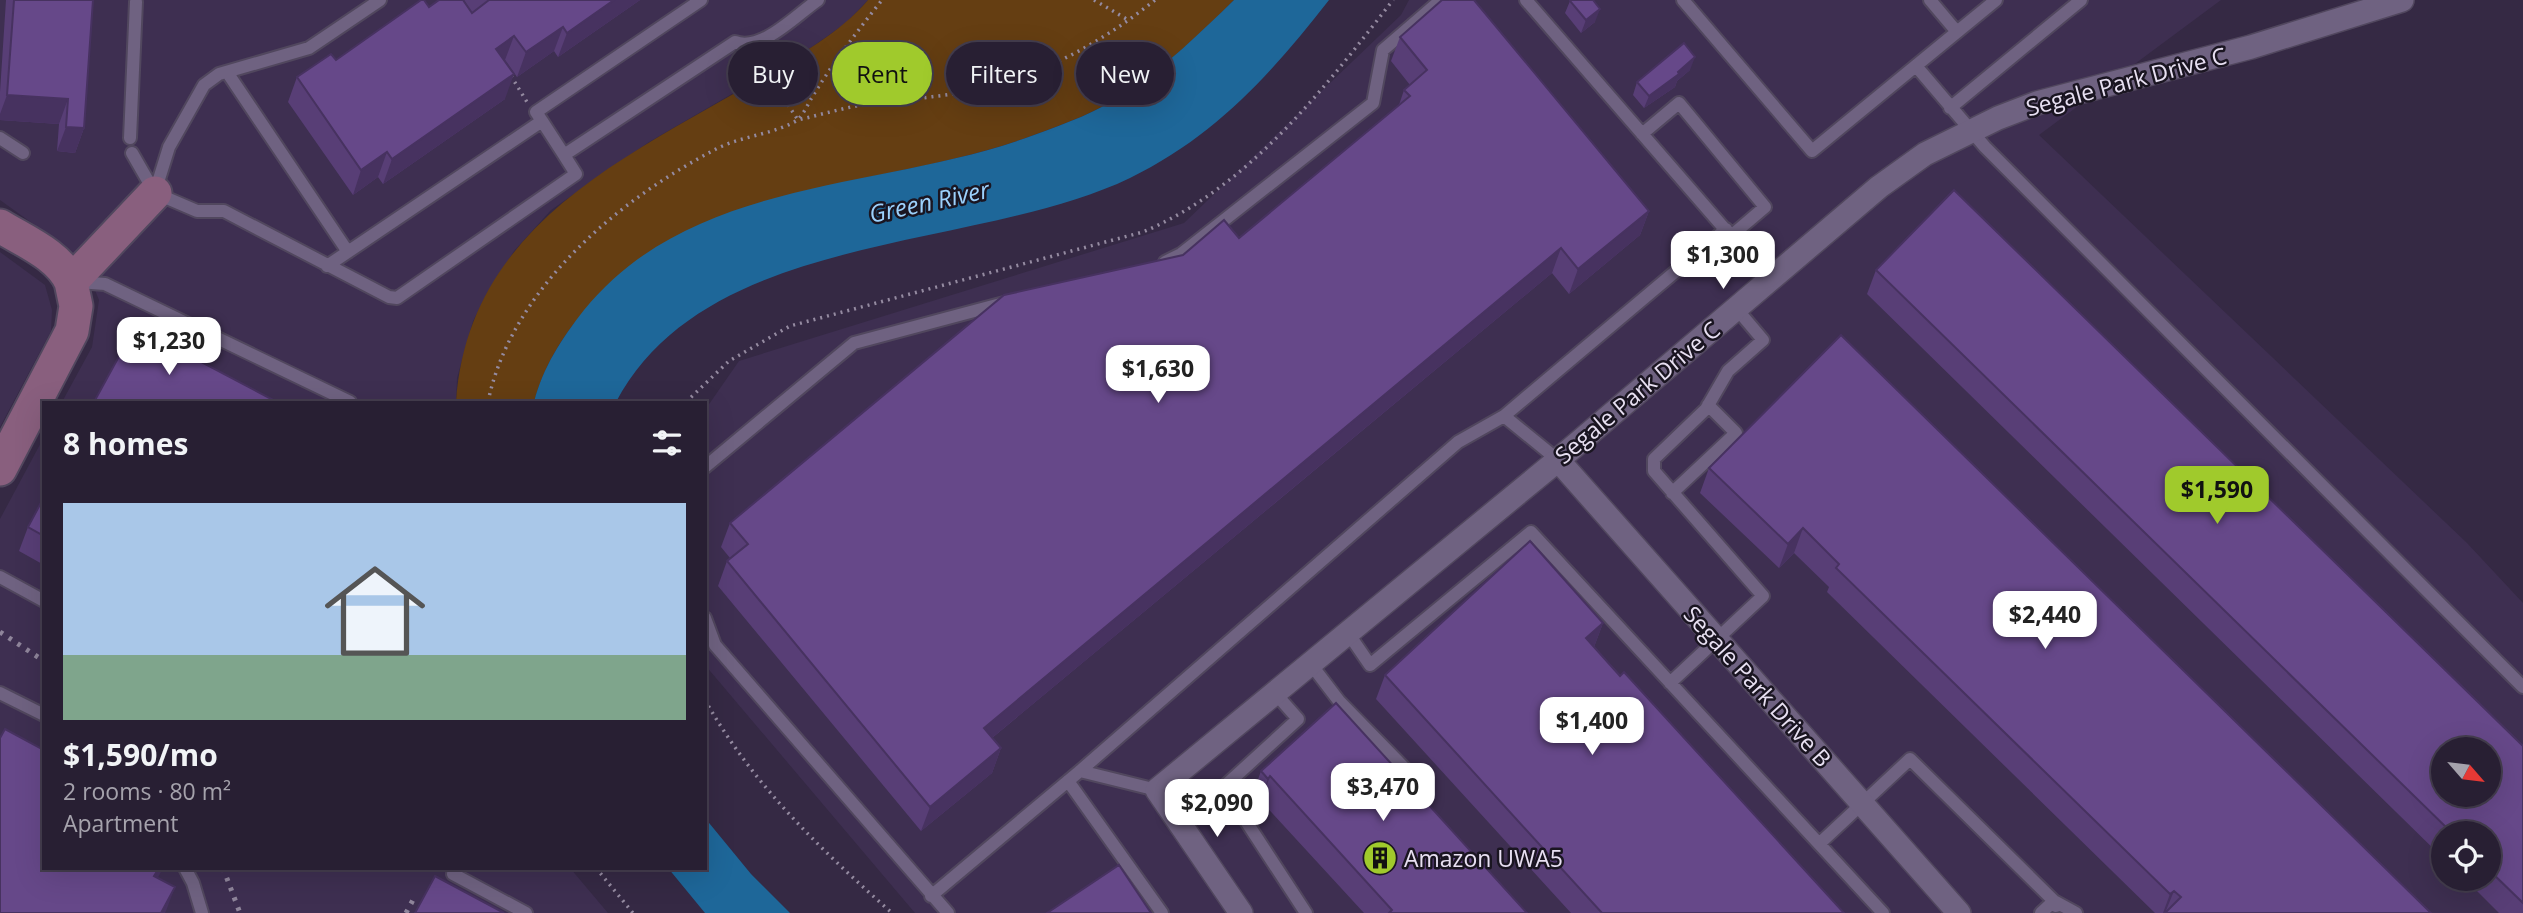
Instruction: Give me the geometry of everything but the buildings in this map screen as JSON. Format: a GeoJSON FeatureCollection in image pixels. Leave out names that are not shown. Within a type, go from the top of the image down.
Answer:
{"type":"FeatureCollection","features":[{"type":"Feature","properties":{"kind":"street","name":"Segale Park Drive C"},"geometry":{"type":"LineString","coordinates":[[1157,790],[1558,460],[1879,187],[1925,155],[1970,131],[2037,103],[2251,47],[2402,0]]}},
{"type":"Feature","properties":{"kind":"street"},"geometry":{"type":"LineString","coordinates":[[71,282],[155,193]]}},
{"type":"Feature","properties":{"kind":"street"},"geometry":{"type":"LineString","coordinates":[[0,226],[52,259],[66,272],[76,306],[72,331],[0,469]]}},
{"type":"Feature","properties":{"kind":"street","name":"Segale Park Drive B"},"geometry":{"type":"LineString","coordinates":[[1558,460],[1959,913]]}},
{"type":"Feature","properties":{"kind":"street"},"geometry":{"type":"LineString","coordinates":[[1157,790],[1241,913]]}},
{"type":"Feature","properties":{"kind":"lane"},"geometry":{"type":"LineString","coordinates":[[155,193],[169,147],[204,85],[227,72],[309,48],[380,0]]}},
{"type":"Feature","properties":{"kind":"lane"},"geometry":{"type":"LineString","coordinates":[[132,153],[155,193],[197,211],[224,211],[327,266],[389,297],[397,298],[576,174],[536,112],[701,0]]}},
{"type":"Feature","properties":{"kind":"lane"},"geometry":{"type":"LineString","coordinates":[[758,42],[818,0]]}},
{"type":"Feature","properties":{"kind":"lane"},"geometry":{"type":"LineString","coordinates":[[1149,267],[1181,254],[1373,103],[1383,50],[1441,0]]}},
{"type":"Feature","properties":{"kind":"lane"},"geometry":{"type":"LineString","coordinates":[[1526,0],[1769,280]]}},
{"type":"Feature","properties":{"kind":"lane"},"geometry":{"type":"LineString","coordinates":[[1683,0],[1812,152],[1996,0]]}},
{"type":"Feature","properties":{"kind":"lane"},"geometry":{"type":"LineString","coordinates":[[1930,0],[1957,32]]}},
{"type":"Feature","properties":{"kind":"lane"},"geometry":{"type":"LineString","coordinates":[[1951,108],[2081,0]]}},
{"type":"Feature","properties":{"kind":"lane"},"geometry":{"type":"LineString","coordinates":[[130,138],[136,2]]}},
{"type":"Feature","properties":{"kind":"lane"},"geometry":{"type":"LineString","coordinates":[[564,155],[728,46]]}},
{"type":"Feature","properties":{"kind":"lane"},"geometry":{"type":"LineString","coordinates":[[1916,66],[1970,131],[2523,687]]}},
{"type":"Feature","properties":{"kind":"lane"},"geometry":{"type":"LineString","coordinates":[[227,72],[348,252]]}},
{"type":"Feature","properties":{"kind":"lane"},"geometry":{"type":"LineString","coordinates":[[931,896],[1080,771],[1458,442],[1504,416],[1728,233],[1765,207],[1679,103],[1642,134]]}},
{"type":"Feature","properties":{"kind":"lane"},"geometry":{"type":"LineString","coordinates":[[327,266],[540,122]]}},
{"type":"Feature","properties":{"kind":"lane"},"geometry":{"type":"LineString","coordinates":[[0,138],[23,153]]}},
{"type":"Feature","properties":{"kind":"lane"},"geometry":{"type":"LineString","coordinates":[[71,282],[104,284],[347,401]]}},
{"type":"Feature","properties":{"kind":"lane"},"geometry":{"type":"LineString","coordinates":[[707,465],[854,343],[1017,299]]}},
{"type":"Feature","properties":{"kind":"lane"},"geometry":{"type":"LineString","coordinates":[[1670,683],[1763,596],[1654,471],[1654,459],[1708,405],[1728,371],[1763,340],[1736,308]]}},
{"type":"Feature","properties":{"kind":"lane"},"geometry":{"type":"LineString","coordinates":[[1672,493],[1736,433],[1708,405]]}},
{"type":"Feature","properties":{"kind":"lane"},"geometry":{"type":"LineString","coordinates":[[1504,416],[1558,460]]}},
{"type":"Feature","properties":{"kind":"lane"},"geometry":{"type":"LineString","coordinates":[[1348,633],[1370,665],[1531,532],[1883,913]]}},
{"type":"Feature","properties":{"kind":"lane"},"geometry":{"type":"LineString","coordinates":[[0,577],[42,600]]}},
{"type":"Feature","properties":{"kind":"lane"},"geometry":{"type":"LineString","coordinates":[[707,623],[715,645],[948,913]]}},
{"type":"Feature","properties":{"kind":"lane"},"geometry":{"type":"LineString","coordinates":[[1310,663],[1339,701],[1419,783]]}},
{"type":"Feature","properties":{"kind":"lane"},"geometry":{"type":"LineString","coordinates":[[0,693],[42,714]]}},
{"type":"Feature","properties":{"kind":"lane"},"geometry":{"type":"LineString","coordinates":[[1275,693],[1298,719],[1227,784],[1227,792],[1306,913]]}},
{"type":"Feature","properties":{"kind":"lane"},"geometry":{"type":"LineString","coordinates":[[1819,844],[1910,759],[2056,907],[2076,913]]}},
{"type":"Feature","properties":{"kind":"lane"},"geometry":{"type":"LineString","coordinates":[[1080,771],[1157,790]]}},
{"type":"Feature","properties":{"kind":"lane"},"geometry":{"type":"LineString","coordinates":[[1068,781],[1162,913]]}},
{"type":"Feature","properties":{"kind":"lane"},"geometry":{"type":"LineString","coordinates":[[186,870],[202,913]]}},
{"type":"Feature","properties":{"kind":"lane"},"geometry":{"type":"LineString","coordinates":[[453,874],[526,913]]}},
{"type":"Feature","properties":{"kind":"lane"},"geometry":{"type":"LineString","coordinates":[[2041,913],[2056,907]]}},
{"type":"Feature","properties":{"kind":"path"},"geometry":{"type":"LineString","coordinates":[[799,120],[837,56],[882,0]]}},
{"type":"Feature","properties":{"kind":"path"},"geometry":{"type":"LineString","coordinates":[[1094,0],[1130,21]]}},
{"type":"Feature","properties":{"kind":"path"},"geometry":{"type":"LineString","coordinates":[[488,401],[511,336],[544,288],[592,235],[666,176],[719,147],[799,120],[897,98],[969,91],[1006,81],[1085,48],[1130,21],[1155,0]]}},
{"type":"Feature","properties":{"kind":"path"},"geometry":{"type":"LineString","coordinates":[[687,401],[729,361],[790,326],[1132,235],[1172,220],[1204,200],[1283,132],[1393,0]]}},
{"type":"Feature","properties":{"kind":"path"},"geometry":{"type":"LineString","coordinates":[[509,72],[540,122]]}},
{"type":"Feature","properties":{"kind":"path"},"geometry":{"type":"LineString","coordinates":[[789,105],[799,120]]}},
{"type":"Feature","properties":{"kind":"path"},"geometry":{"type":"LineString","coordinates":[[707,703],[746,764],[771,796],[835,863],[892,913]]}},
{"type":"Feature","properties":{"kind":"path"},"geometry":{"type":"LineString","coordinates":[[598,870],[633,913]]}},
{"type":"Feature","properties":{"kind":"shaded area"},"geometry":{"type":"Polygon","coordinates":[[[0,0],[868,0],[846,23],[818,43],[728,42],[728,96],[649,142],[551,210],[514,251],[473,321],[457,378],[456,401],[63,401],[92,347],[99,300],[88,273],[61,244],[0,200],[0,0]]]}},
{"type":"Feature","properties":{"kind":"shaded area"},"geometry":{"type":"Polygon","coordinates":[[[868,0],[1234,0],[1174,56],[1174,42],[1076,42],[1076,105],[1106,105],[1082,117],[975,153],[792,194],[733,212],[678,236],[626,270],[581,315],[553,356],[534,401],[456,401],[467,340],[490,287],[522,242],[563,203],[609,168],[728,97],[728,105],[818,105],[818,43],[868,0]]]}},
{"type":"Feature","properties":{"kind":"shaded area"},"geometry":{"type":"Polygon","coordinates":[[[1409,0],[2221,0],[2039,135],[2467,543],[2523,603],[2523,913],[915,913],[707,667],[707,407],[739,361],[1184,223],[1401,15],[1409,0]]]}},
{"type":"Feature","properties":{"kind":"shaded area"},"geometry":{"type":"Polygon","coordinates":[[[0,252],[45,285],[52,310],[51,331],[0,427],[0,252]]]}},
{"type":"Feature","properties":{"kind":"shaded area"},"geometry":{"type":"Polygon","coordinates":[[[42,441],[42,870],[572,870],[608,913],[0,913],[0,519],[42,441]]]}},
{"type":"Feature","properties":{"kind":"water","name":"Green River"},"geometry":{"type":"Polygon","coordinates":[[[1234,0],[1329,0],[1286,53],[1240,101],[1189,143],[1130,178],[1067,202],[849,253],[778,275],[713,305],[658,346],[617,401],[534,401],[554,353],[584,310],[629,266],[680,234],[735,210],[794,193],[976,153],[1034,135],[1106,105],[1174,105],[1174,55],[1234,0]]]}},
{"type":"Feature","properties":{"kind":"water"},"geometry":{"type":"Polygon","coordinates":[[[707,820],[751,874],[790,913],[705,913],[670,870],[707,870],[707,820]]]}},
{"type":"Feature","properties":{"kind":"railway"},"geometry":{"type":"LineString","coordinates":[[0,632],[42,660]]}},
{"type":"Feature","properties":{"kind":"railway"},"geometry":{"type":"LineString","coordinates":[[224,870],[240,913]]}},
{"type":"Feature","properties":{"kind":"railway"},"geometry":{"type":"LineString","coordinates":[[406,913],[414,898]]}},
{"type":"Feature","properties":{"kind":"place","name":"Amazon UWA5"},"geometry":{"type":"Point","coordinates":[1380,858]}}]}
